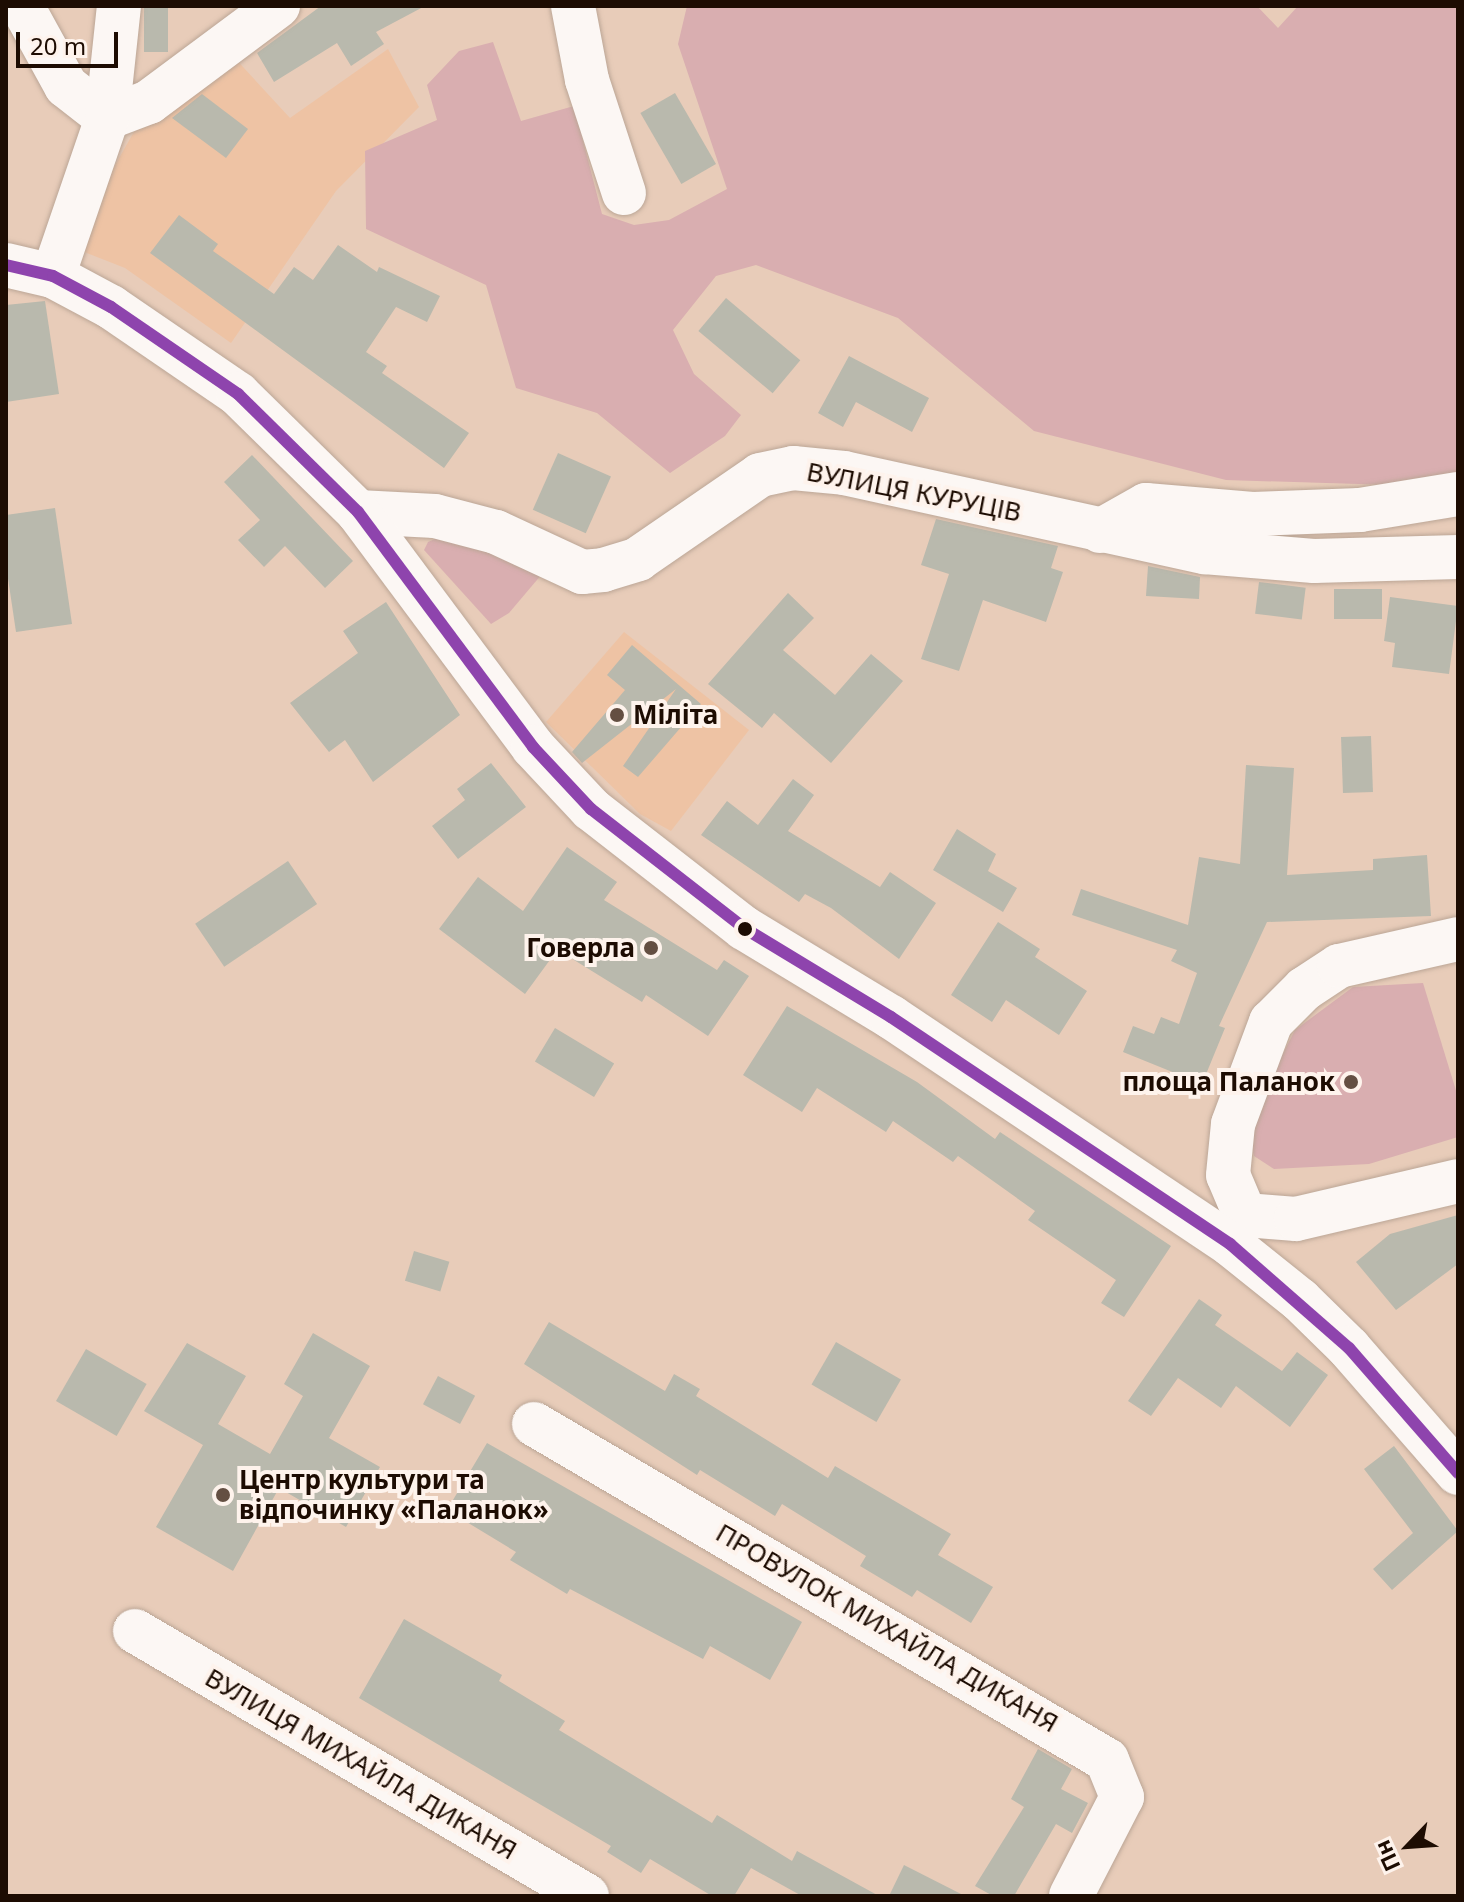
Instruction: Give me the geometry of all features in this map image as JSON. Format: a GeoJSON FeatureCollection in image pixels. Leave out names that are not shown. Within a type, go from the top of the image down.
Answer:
{"type":"FeatureCollection","features":[{"type":"Feature","properties":{"kind":"main road"},"geometry":{"type":"LineString","coordinates":[[22,6],[66,86],[107,118]]}},
{"type":"Feature","properties":{"kind":"main road"},"geometry":{"type":"LineString","coordinates":[[53,276],[107,118],[119,6]]}},
{"type":"Feature","properties":{"kind":"main road"},"geometry":{"type":"LineString","coordinates":[[107,118],[149,102],[278,6]]}},
{"type":"Feature","properties":{"kind":"main road"},"geometry":{"type":"LineString","coordinates":[[573,6],[587,80],[624,193]]}},
{"type":"Feature","properties":{"kind":"main road"},"geometry":{"type":"LineString","coordinates":[[6,265],[53,276],[111,307],[238,394],[358,512],[533,747],[591,809],[744,928],[1238,1230],[1349,1348],[1458,1473]]}},
{"type":"Feature","properties":{"kind":"main road","name":"ВУЛИЦЯ КУРУЦІВ"},"geometry":{"type":"LineString","coordinates":[[358,512],[435,516],[496,532],[582,572],[603,570],[638,559],[760,475],[793,468],[844,473],[1204,552],[1314,561],[1458,557]]}},
{"type":"Feature","properties":{"kind":"main road"},"geometry":{"type":"LineString","coordinates":[[1100,531],[1146,505],[1253,514],[1360,510],[1458,494]]}},
{"type":"Feature","properties":{"kind":"main road"},"geometry":{"type":"LineString","coordinates":[[1238,1230],[1228,1175],[1233,1124],[1271,1022],[1304,989],[1339,966],[1458,939]]}},
{"type":"Feature","properties":{"kind":"main road"},"geometry":{"type":"LineString","coordinates":[[1238,1230],[1458,1181]]}},
{"type":"Feature","properties":{"kind":"main road","name":"ПРОВУЛОК МИХАЙЛА ДИКАНЯ"},"geometry":{"type":"LineString","coordinates":[[534,1424],[1107,1760],[1122,1797],[1071,1896]]}},
{"type":"Feature","properties":{"kind":"main road","name":"ВУЛИЦЯ МИХАЙЛА ДИКАНЯ"},"geometry":{"type":"LineString","coordinates":[[135,1631],[587,1896]]}},
{"type":"Feature","properties":{"kind":"shaded area"},"geometry":{"type":"Polygon","coordinates":[[[687,6],[1257,6],[1278,28],[1298,6],[1458,6],[1458,476],[1391,485],[1226,480],[1034,431],[898,318],[756,265],[716,276],[673,330],[694,374],[741,415],[725,436],[670,473],[597,413],[516,388],[486,285],[366,229],[365,151],[437,120],[427,85],[459,51],[493,42],[521,121],[574,106],[602,214],[634,225],[669,220],[727,189],[678,44],[687,6]]]}},
{"type":"Feature","properties":{"kind":"shaded area"},"geometry":{"type":"Polygon","coordinates":[[[388,49],[419,107],[336,191],[231,343],[125,268],[69,246],[143,116],[231,54],[290,118],[388,49]]]}},
{"type":"Feature","properties":{"kind":"shaded area"},"geometry":{"type":"Polygon","coordinates":[[[446,534],[542,574],[509,613],[491,624],[424,550],[428,542],[446,534]]]}},
{"type":"Feature","properties":{"kind":"shaded area"},"geometry":{"type":"Polygon","coordinates":[[[624,632],[749,730],[671,831],[640,814],[546,722],[624,632]]]}},
{"type":"Feature","properties":{"kind":"shaded area"},"geometry":{"type":"Polygon","coordinates":[[[1423,983],[1458,1097],[1458,1137],[1369,1164],[1274,1169],[1254,1156],[1246,1126],[1295,1030],[1353,987],[1423,983]]]}},
{"type":"Feature","properties":{"kind":"building"},"geometry":{"type":"Polygon","coordinates":[[[144,6],[168,6],[168,52],[144,52],[144,6]]]}},
{"type":"Feature","properties":{"kind":"building"},"geometry":{"type":"Polygon","coordinates":[[[321,6],[425,6],[376,32],[384,44],[351,66],[337,43],[274,82],[257,53],[321,6]]]}},
{"type":"Feature","properties":{"kind":"building"},"geometry":{"type":"Polygon","coordinates":[[[675,93],[716,164],[681,184],[640,113],[675,93]]]}},
{"type":"Feature","properties":{"kind":"building"},"geometry":{"type":"Polygon","coordinates":[[[202,94],[248,129],[226,158],[172,118],[202,94]]]}},
{"type":"Feature","properties":{"kind":"building"},"geometry":{"type":"Polygon","coordinates":[[[179,215],[218,244],[213,251],[274,294],[294,267],[313,280],[338,245],[377,272],[379,267],[440,296],[427,322],[396,307],[366,352],[387,366],[382,373],[469,433],[444,468],[150,253],[179,215]]]}},
{"type":"Feature","properties":{"kind":"building"},"geometry":{"type":"Polygon","coordinates":[[[726,298],[800,360],[773,393],[698,331],[726,298]]]}},
{"type":"Feature","properties":{"kind":"building"},"geometry":{"type":"Polygon","coordinates":[[[45,301],[59,394],[6,402],[6,305],[45,301]]]}},
{"type":"Feature","properties":{"kind":"building"},"geometry":{"type":"Polygon","coordinates":[[[849,356],[929,398],[912,432],[856,402],[843,427],[818,413],[849,356]]]}},
{"type":"Feature","properties":{"kind":"building"},"geometry":{"type":"Polygon","coordinates":[[[558,453],[611,477],[586,533],[533,510],[558,453]]]}},
{"type":"Feature","properties":{"kind":"building"},"geometry":{"type":"Polygon","coordinates":[[[252,455],[353,561],[325,588],[285,546],[264,567],[238,540],[260,520],[224,482],[252,455]]]}},
{"type":"Feature","properties":{"kind":"building"},"geometry":{"type":"Polygon","coordinates":[[[55,508],[72,624],[16,632],[6,565],[6,515],[55,508]]]}},
{"type":"Feature","properties":{"kind":"building"},"geometry":{"type":"Polygon","coordinates":[[[936,519],[1058,546],[1051,568],[1063,572],[1046,622],[983,600],[959,671],[921,659],[949,574],[921,565],[936,519]]]}},
{"type":"Feature","properties":{"kind":"building"},"geometry":{"type":"Polygon","coordinates":[[[1148,566],[1200,577],[1199,599],[1146,596],[1148,566]]]}},
{"type":"Feature","properties":{"kind":"building"},"geometry":{"type":"Polygon","coordinates":[[[1259,582],[1306,588],[1302,619],[1255,614],[1259,582]]]}},
{"type":"Feature","properties":{"kind":"building"},"geometry":{"type":"Polygon","coordinates":[[[1334,589],[1382,589],[1382,619],[1334,619],[1334,589]]]}},
{"type":"Feature","properties":{"kind":"building"},"geometry":{"type":"Polygon","coordinates":[[[788,593],[814,618],[783,650],[835,695],[871,654],[903,681],[831,763],[774,713],[762,728],[708,684],[788,593]]]}},
{"type":"Feature","properties":{"kind":"building"},"geometry":{"type":"Polygon","coordinates":[[[1390,597],[1458,606],[1449,674],[1392,667],[1395,643],[1384,641],[1390,597]]]}},
{"type":"Feature","properties":{"kind":"building"},"geometry":{"type":"Polygon","coordinates":[[[386,602],[460,715],[373,782],[345,740],[329,752],[290,703],[358,653],[343,631],[386,602]]]}},
{"type":"Feature","properties":{"kind":"building"},"geometry":{"type":"Polygon","coordinates":[[[632,645],[701,704],[638,777],[623,766],[676,689],[582,763],[572,752],[625,690],[607,675],[632,645]]]}},
{"type":"Feature","properties":{"kind":"building"},"geometry":{"type":"Polygon","coordinates":[[[1371,736],[1373,792],[1343,793],[1341,737],[1371,736]]]}},
{"type":"Feature","properties":{"kind":"building"},"geometry":{"type":"Polygon","coordinates":[[[491,763],[526,807],[458,859],[432,826],[465,800],[457,789],[491,763]]]}},
{"type":"Feature","properties":{"kind":"building"},"geometry":{"type":"Polygon","coordinates":[[[1246,765],[1294,768],[1287,875],[1373,870],[1373,859],[1427,855],[1431,916],[1267,922],[1219,1026],[1225,1028],[1202,1084],[1123,1052],[1133,1026],[1154,1034],[1161,1017],[1179,1024],[1197,973],[1171,961],[1177,950],[1072,915],[1081,889],[1188,925],[1199,857],[1240,864],[1246,765]]]}},
{"type":"Feature","properties":{"kind":"building"},"geometry":{"type":"Polygon","coordinates":[[[793,779],[814,795],[788,831],[880,887],[890,872],[936,903],[899,959],[831,908],[805,894],[799,902],[701,835],[727,801],[758,825],[793,779]]]}},
{"type":"Feature","properties":{"kind":"building"},"geometry":{"type":"Polygon","coordinates":[[[957,829],[996,854],[988,871],[1017,888],[1003,912],[933,870],[957,829]]]}},
{"type":"Feature","properties":{"kind":"building"},"geometry":{"type":"Polygon","coordinates":[[[567,847],[617,882],[604,900],[717,970],[724,960],[749,976],[708,1036],[646,995],[642,1002],[566,955],[555,953],[525,994],[439,929],[478,877],[523,911],[567,847]]]}},
{"type":"Feature","properties":{"kind":"building"},"geometry":{"type":"Polygon","coordinates":[[[288,861],[317,904],[224,967],[195,924],[288,861]]]}},
{"type":"Feature","properties":{"kind":"building"},"geometry":{"type":"Polygon","coordinates":[[[998,922],[1040,949],[1035,957],[1087,991],[1059,1035],[1006,1000],[992,1022],[951,995],[998,922]]]}},
{"type":"Feature","properties":{"kind":"building"},"geometry":{"type":"Polygon","coordinates":[[[787,1006],[917,1082],[995,1139],[1000,1132],[1171,1246],[1124,1317],[1101,1303],[1116,1280],[1028,1220],[1035,1211],[958,1156],[953,1162],[893,1121],[886,1132],[817,1088],[802,1112],[743,1075],[787,1006]]]}},
{"type":"Feature","properties":{"kind":"building"},"geometry":{"type":"Polygon","coordinates":[[[555,1028],[614,1064],[594,1097],[535,1061],[555,1028]]]}},
{"type":"Feature","properties":{"kind":"building"},"geometry":{"type":"Polygon","coordinates":[[[1458,1215],[1458,1264],[1396,1310],[1356,1262],[1390,1234],[1458,1215]]]}},
{"type":"Feature","properties":{"kind":"building"},"geometry":{"type":"Polygon","coordinates":[[[414,1251],[449,1262],[440,1291],[405,1281],[414,1251]]]}},
{"type":"Feature","properties":{"kind":"building"},"geometry":{"type":"Polygon","coordinates":[[[1199,1299],[1222,1315],[1215,1325],[1282,1371],[1297,1352],[1328,1375],[1290,1427],[1236,1386],[1221,1408],[1178,1378],[1151,1416],[1128,1401],[1199,1299]]]}},
{"type":"Feature","properties":{"kind":"building"},"geometry":{"type":"Polygon","coordinates":[[[549,1322],[665,1391],[674,1374],[700,1389],[696,1396],[828,1478],[835,1466],[951,1534],[938,1555],[993,1587],[971,1623],[917,1590],[912,1597],[860,1566],[866,1556],[782,1504],[775,1516],[700,1470],[697,1475],[524,1364],[549,1322]]]}},
{"type":"Feature","properties":{"kind":"building"},"geometry":{"type":"Polygon","coordinates":[[[313,1333],[370,1366],[329,1438],[380,1467],[346,1527],[279,1488],[233,1571],[156,1527],[203,1445],[144,1411],[187,1343],[246,1376],[218,1424],[270,1454],[303,1396],[284,1384],[313,1333]]]}},
{"type":"Feature","properties":{"kind":"building"},"geometry":{"type":"Polygon","coordinates":[[[836,1342],[901,1380],[876,1422],[812,1384],[836,1342]]]}},
{"type":"Feature","properties":{"kind":"building"},"geometry":{"type":"Polygon","coordinates":[[[86,1349],[147,1384],[117,1436],[56,1401],[86,1349]]]}},
{"type":"Feature","properties":{"kind":"building"},"geometry":{"type":"Polygon","coordinates":[[[438,1376],[475,1396],[460,1424],[423,1404],[438,1376]]]}},
{"type":"Feature","properties":{"kind":"building"},"geometry":{"type":"Polygon","coordinates":[[[487,1443],[802,1622],[770,1680],[710,1646],[703,1659],[570,1589],[567,1594],[510,1560],[516,1552],[447,1510],[487,1443]]]}},
{"type":"Feature","properties":{"kind":"building"},"geometry":{"type":"Polygon","coordinates":[[[1394,1446],[1458,1531],[1392,1590],[1373,1569],[1413,1533],[1364,1469],[1394,1446]]]}},
{"type":"Feature","properties":{"kind":"building"},"geometry":{"type":"Polygon","coordinates":[[[404,1619],[502,1675],[499,1681],[565,1721],[559,1730],[712,1823],[717,1815],[792,1861],[797,1851],[879,1896],[802,1896],[751,1868],[734,1896],[712,1896],[650,1859],[641,1873],[607,1852],[611,1846],[359,1698],[404,1619]]]}},
{"type":"Feature","properties":{"kind":"building"},"geometry":{"type":"Polygon","coordinates":[[[1038,1749],[1072,1769],[1061,1789],[1088,1803],[1072,1833],[1056,1824],[1014,1896],[993,1896],[975,1886],[1024,1807],[1011,1799],[1038,1749]]]}},
{"type":"Feature","properties":{"kind":"building"},"geometry":{"type":"Polygon","coordinates":[[[904,1865],[965,1896],[889,1896],[904,1865]]]}},
{"type":"Feature","properties":{"kind":"transit line"},"geometry":{"type":"LineString","coordinates":[[6,265],[53,276],[111,307],[238,394],[358,512],[533,747],[591,809],[744,928],[891,1017],[1230,1244],[1349,1348],[1458,1473]]}},
{"type":"Feature","properties":{"kind":"place","name":"Міліта"},"geometry":{"type":"Point","coordinates":[617,715]}},
{"type":"Feature","properties":{"kind":"place","name":"Говерла"},"geometry":{"type":"Point","coordinates":[651,948]}},
{"type":"Feature","properties":{"kind":"place","name":"площа Паланок"},"geometry":{"type":"Point","coordinates":[1351,1082]}},
{"type":"Feature","properties":{"kind":"place","name":"Центр культури та відпочинку «Паланок»"},"geometry":{"type":"Point","coordinates":[223,1495]}}]}
